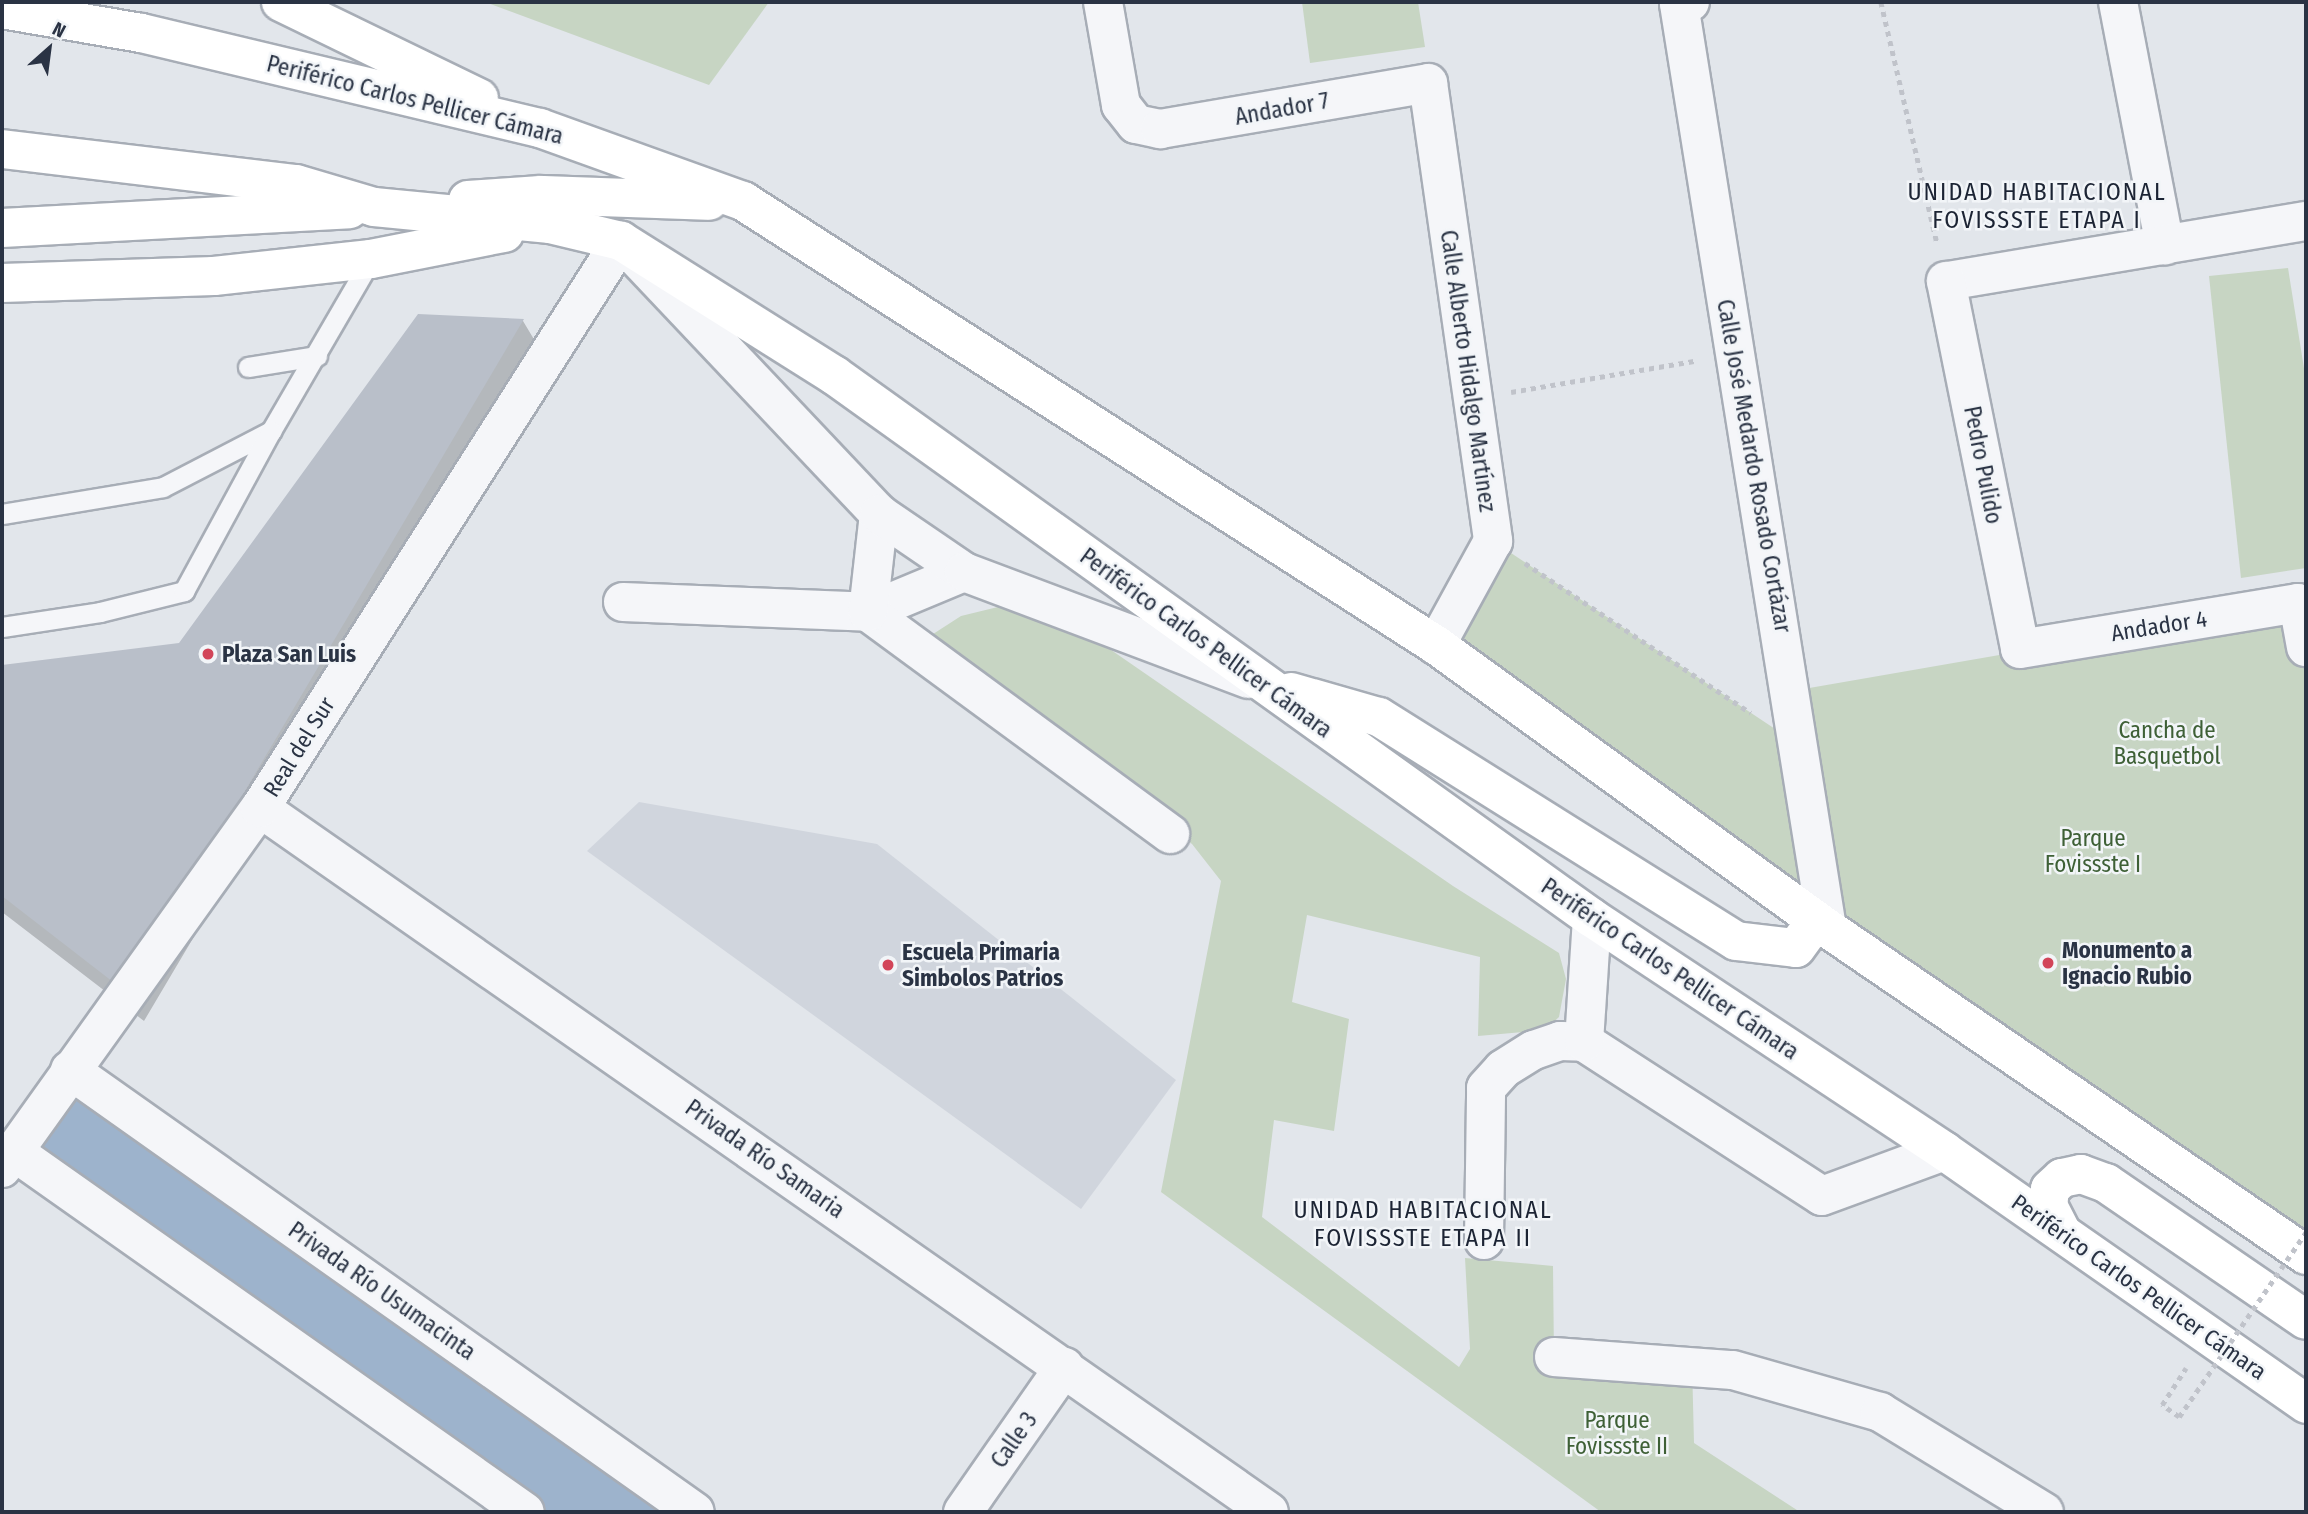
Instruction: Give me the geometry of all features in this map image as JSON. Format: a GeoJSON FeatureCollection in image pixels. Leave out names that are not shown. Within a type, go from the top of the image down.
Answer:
{"type":"FeatureCollection","features":[{"type":"Feature","properties":{"kind":"main road"},"geometry":{"type":"LineString","coordinates":[[281,2],[540,128]]}},
{"type":"Feature","properties":{"kind":"main road","name":"Periférico Carlos Pellicer Cámara"},"geometry":{"type":"LineString","coordinates":[[2,9],[141,33],[540,128],[743,201],[1436,645],[1821,924],[2306,1255]]}},
{"type":"Feature","properties":{"kind":"main road","name":"Periférico Carlos Pellicer Cámara"},"geometry":{"type":"LineString","coordinates":[[2,149],[296,184],[374,207],[550,224],[608,224],[834,375],[1592,918],[1944,1151],[2306,1404]]}},
{"type":"Feature","properties":{"kind":"main road"},"geometry":{"type":"LineString","coordinates":[[201,171],[214,276]]}},
{"type":"Feature","properties":{"kind":"main road"},"geometry":{"type":"LineString","coordinates":[[2,228],[206,218],[541,195],[608,224],[743,201]]}},
{"type":"Feature","properties":{"kind":"main road"},"geometry":{"type":"LineString","coordinates":[[2,283],[214,276],[371,259],[550,224]]}},
{"type":"Feature","properties":{"kind":"main road"},"geometry":{"type":"LineString","coordinates":[[1262,684],[1380,717],[1736,941],[1796,948],[1821,924]]}},
{"type":"Feature","properties":{"kind":"main road"},"geometry":{"type":"LineString","coordinates":[[2061,1231],[2048,1206],[2050,1189],[2062,1178],[2081,1174],[2106,1183],[2306,1320]]}},
{"type":"Feature","properties":{"kind":"street","name":"Andador 7"},"geometry":{"type":"LineString","coordinates":[[1103,2],[1121,105],[1136,124],[1160,129],[1428,83]]}},
{"type":"Feature","properties":{"kind":"street"},"geometry":{"type":"LineString","coordinates":[[2118,2],[2165,246]]}},
{"type":"Feature","properties":{"kind":"street","name":"Calle José Medardo Rosado Cortázar"},"geometry":{"type":"LineString","coordinates":[[1685,3],[1735,354],[1799,745],[1821,924]]}},
{"type":"Feature","properties":{"kind":"street","name":"Calle Alberto Hidalgo Martínez"},"geometry":{"type":"LineString","coordinates":[[1428,83],[1493,541],[1436,645]]}},
{"type":"Feature","properties":{"kind":"street"},"geometry":{"type":"LineString","coordinates":[[1945,281],[2306,221]]}},
{"type":"Feature","properties":{"kind":"street"},"geometry":{"type":"LineString","coordinates":[[608,224],[878,514],[964,572],[1262,684]]}},
{"type":"Feature","properties":{"kind":"street","name":"Real del Sur"},"geometry":{"type":"LineString","coordinates":[[7,1160],[69,1070],[260,808],[608,224]]}},
{"type":"Feature","properties":{"kind":"street","name":"Pedro Pulido"},"geometry":{"type":"LineString","coordinates":[[1945,281],[2020,649]]}},
{"type":"Feature","properties":{"kind":"street"},"geometry":{"type":"LineString","coordinates":[[868,612],[878,514]]}},
{"type":"Feature","properties":{"kind":"street"},"geometry":{"type":"LineString","coordinates":[[623,602],[868,612],[964,572]]}},
{"type":"Feature","properties":{"kind":"street","name":"Andador 4"},"geometry":{"type":"LineString","coordinates":[[2020,649],[2298,603],[2306,647]]}},
{"type":"Feature","properties":{"kind":"street"},"geometry":{"type":"LineString","coordinates":[[868,612],[1170,834]]}},
{"type":"Feature","properties":{"kind":"street","name":"Privada Río Samaria"},"geometry":{"type":"LineString","coordinates":[[260,808],[1269,1512]]}},
{"type":"Feature","properties":{"kind":"street"},"geometry":{"type":"LineString","coordinates":[[1584,1042],[1592,918]]}},
{"type":"Feature","properties":{"kind":"street"},"geometry":{"type":"LineString","coordinates":[[1484,1240],[1486,1088],[1503,1069],[1534,1050],[1560,1041],[1584,1042],[1822,1196],[1944,1151]]}},
{"type":"Feature","properties":{"kind":"street","name":"Privada Río Usumacinta"},"geometry":{"type":"LineString","coordinates":[[69,1070],[695,1512]]}},
{"type":"Feature","properties":{"kind":"street"},"geometry":{"type":"LineString","coordinates":[[7,1160],[525,1512]]}},
{"type":"Feature","properties":{"kind":"street"},"geometry":{"type":"LineString","coordinates":[[1554,1357],[1733,1370],[1880,1412],[2044,1512]]}},
{"type":"Feature","properties":{"kind":"street","name":"Calle 3"},"geometry":{"type":"LineString","coordinates":[[963,1512],[1064,1367]]}},
{"type":"Feature","properties":{"kind":"lane"},"geometry":{"type":"LineString","coordinates":[[2,627],[100,612],[184,591],[271,431],[371,259]]}},
{"type":"Feature","properties":{"kind":"lane"},"geometry":{"type":"LineString","coordinates":[[248,367],[317,356]]}},
{"type":"Feature","properties":{"kind":"lane"},"geometry":{"type":"LineString","coordinates":[[2,514],[163,487],[271,431]]}},
{"type":"Feature","properties":{"kind":"path"},"geometry":{"type":"LineString","coordinates":[[1881,2],[1945,281]]}},
{"type":"Feature","properties":{"kind":"path"},"geometry":{"type":"LineString","coordinates":[[1472,398],[1735,354]]}},
{"type":"Feature","properties":{"kind":"path"},"geometry":{"type":"LineString","coordinates":[[1493,541],[1799,745]]}},
{"type":"Feature","properties":{"kind":"path"},"geometry":{"type":"LineString","coordinates":[[2162,1405],[2179,1417],[2306,1232]]}},
{"type":"Feature","properties":{"kind":"shaded area","name":"Escuela Primaria Simbolos Patrios"},"geometry":{"type":"Polygon","coordinates":[[[639,802],[877,844],[1176,1080],[1081,1209],[587,851],[639,802]]]}},
{"type":"Feature","properties":{"kind":"green space"},"geometry":{"type":"Polygon","coordinates":[[[485,2],[769,2],[709,85],[485,2]]]}},
{"type":"Feature","properties":{"kind":"green space"},"geometry":{"type":"Polygon","coordinates":[[[1302,2],[1418,2],[1425,47],[1310,63],[1302,2]]]}},
{"type":"Feature","properties":{"kind":"green space"},"geometry":{"type":"Polygon","coordinates":[[[2288,268],[2306,381],[2306,568],[2241,578],[2209,276],[2288,268]]]}},
{"type":"Feature","properties":{"kind":"green space","name":"Parque Fovissste I"},"geometry":{"type":"Polygon","coordinates":[[[1493,541],[1799,745],[1792,691],[2298,603],[2306,647],[2306,1254],[1436,645],[1493,541]]]}},
{"type":"Feature","properties":{"kind":"green space","name":"Parque Fovissste II"},"geometry":{"type":"Polygon","coordinates":[[[1002,606],[1085,632],[1453,886],[1559,953],[1566,979],[1559,1017],[1545,1030],[1478,1036],[1480,957],[1307,915],[1292,1002],[1349,1019],[1334,1131],[1274,1120],[1262,1217],[1459,1367],[1470,1349],[1465,1258],[1553,1266],[1554,1357],[1692,1363],[1694,1443],[1800,1512],[1601,1512],[1161,1192],[1221,881],[1192,844],[930,636],[961,616],[1002,606]]]}},
{"type":"Feature","properties":{"kind":"water"},"geometry":{"type":"Polygon","coordinates":[[[70,1070],[695,1512],[525,1512],[13,1151],[70,1070]]]}},
{"type":"Feature","properties":{"kind":"building","name":"Plaza San Luis"},"geometry":{"type":"Polygon","coordinates":[[[418,314],[524,319],[126,992],[2,896],[2,665],[179,643],[418,314]]]}},
{"type":"Feature","properties":{"kind":"place","name":"Plaza San Luis"},"geometry":{"type":"Point","coordinates":[208,654]}},
{"type":"Feature","properties":{"kind":"place","name":"Monumento a Ignacio Rubio"},"geometry":{"type":"Point","coordinates":[2048,963]}},
{"type":"Feature","properties":{"kind":"place","name":"Escuela Primaria Simbolos Patrios"},"geometry":{"type":"Point","coordinates":[888,965]}},
{"type":"Feature","properties":{"kind":"district","name":"UNIDAD HABITACIONAL FOVISSSTE ETAPA I"},"geometry":{"type":"Point","coordinates":[2037,207]}},
{"type":"Feature","properties":{"kind":"district","name":"UNIDAD HABITACIONAL FOVISSSTE ETAPA II"},"geometry":{"type":"Point","coordinates":[1423,1225]}},
{"type":"Feature","properties":{"kind":"park label","name":"Cancha de Basquetbol"},"geometry":{"type":"Point","coordinates":[2167,743]}}]}
